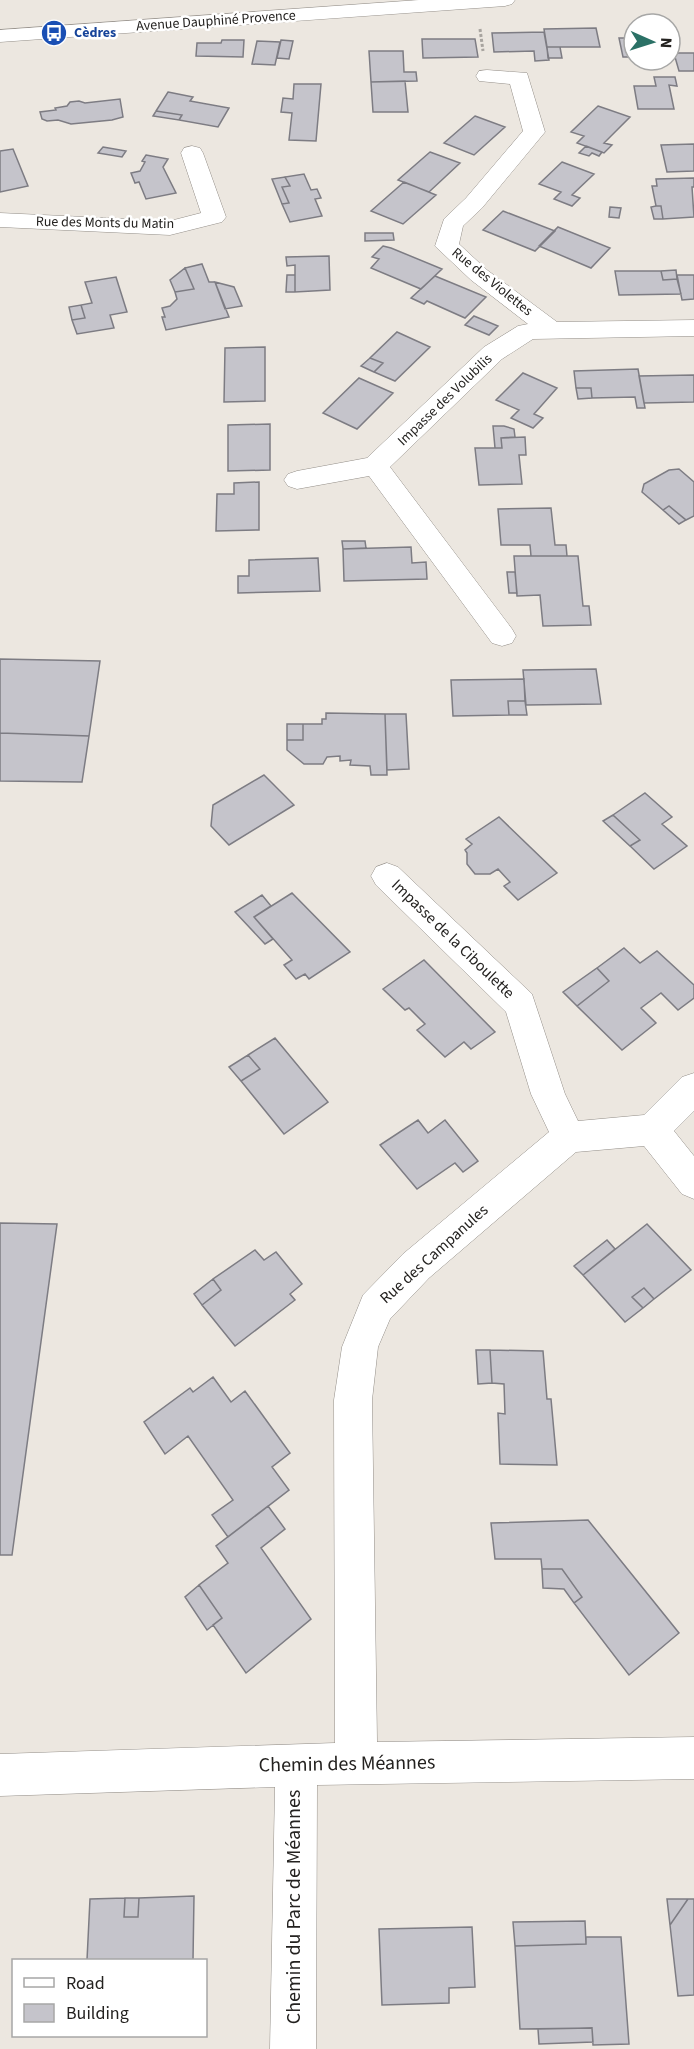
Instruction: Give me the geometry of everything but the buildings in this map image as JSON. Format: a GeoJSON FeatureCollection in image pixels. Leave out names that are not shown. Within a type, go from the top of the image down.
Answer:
{"type":"FeatureCollection","features":[{"type":"Feature","properties":{"kind":"street","name":"Avenue Dauphiné Provence"},"geometry":{"type":"LineString","coordinates":[[0,24],[363,0]]}},
{"type":"Feature","properties":{"kind":"street","name":"Avenue Dauphiné Provence"},"geometry":{"type":"LineString","coordinates":[[0,36],[505,0]]}},
{"type":"Feature","properties":{"kind":"street","name":"Rue des Violettes"},"geometry":{"type":"LineString","coordinates":[[487,76],[519,78],[534,132],[474,203],[452,224],[447,246],[479,275],[552,330]]}},
{"type":"Feature","properties":{"kind":"street","name":"Rue des Monts du Matin"},"geometry":{"type":"LineString","coordinates":[[0,220],[170,228],[214,217],[192,153]]}},
{"type":"Feature","properties":{"kind":"street"},"geometry":{"type":"LineString","coordinates":[[552,330],[694,328]]}},
{"type":"Feature","properties":{"kind":"street","name":"Impasse des Volubilis"},"geometry":{"type":"LineString","coordinates":[[375,466],[493,353],[527,333],[552,330]]}},
{"type":"Feature","properties":{"kind":"street"},"geometry":{"type":"LineString","coordinates":[[297,480],[375,466],[502,636]]}},
{"type":"Feature","properties":{"kind":"street","name":"Impasse de la Ciboulette"},"geometry":{"type":"LineString","coordinates":[[387,876],[520,1004],[548,1094],[568,1137]]}},
{"type":"Feature","properties":{"kind":"street"},"geometry":{"type":"LineString","coordinates":[[568,1137],[652,1130],[694,1088]]}},
{"type":"Feature","properties":{"kind":"street"},"geometry":{"type":"LineString","coordinates":[[652,1130],[694,1183]]}},
{"type":"Feature","properties":{"kind":"street","name":"Rue des Campanules"},"geometry":{"type":"LineString","coordinates":[[356,1763],[353,1401],[360,1347],[376,1307],[416,1266],[568,1137]]}},
{"type":"Feature","properties":{"kind":"street","name":"Chemin des Méannes"},"geometry":{"type":"LineString","coordinates":[[0,1775],[356,1763],[694,1758]]}},
{"type":"Feature","properties":{"kind":"street","name":"Chemin du Parc de Méannes"},"geometry":{"type":"LineString","coordinates":[[293,2049],[296,1765]]}},
{"type":"Feature","properties":{"kind":"place","name":"Cèdres"},"geometry":{"type":"Point","coordinates":[54,33]}}]}
